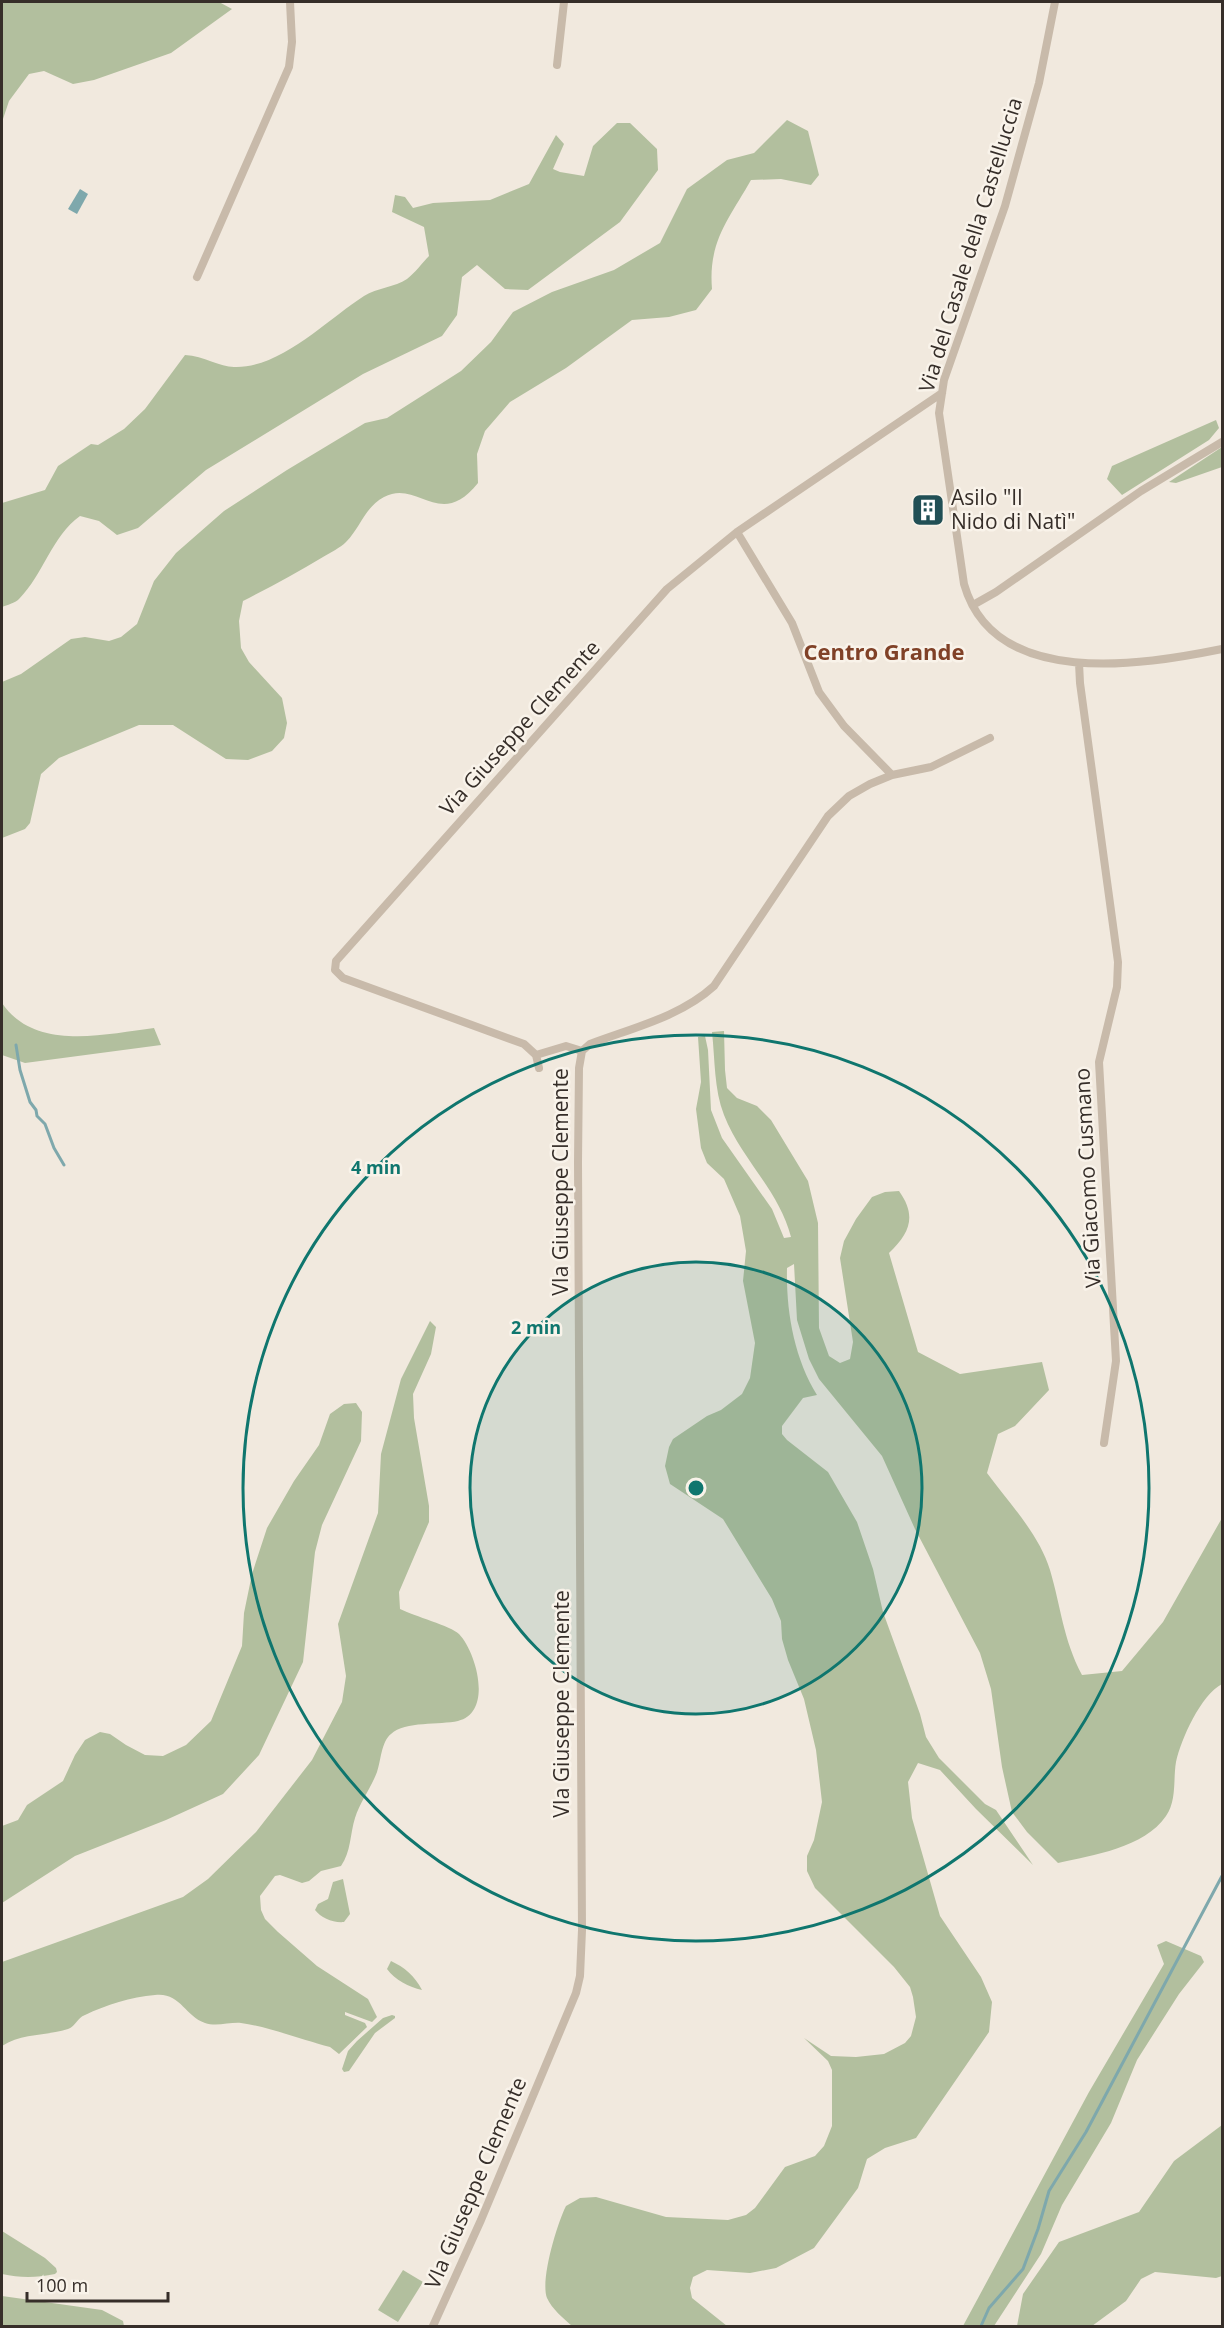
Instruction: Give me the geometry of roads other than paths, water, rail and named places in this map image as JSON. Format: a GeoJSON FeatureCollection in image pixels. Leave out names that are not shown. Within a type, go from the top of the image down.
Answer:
{"type":"FeatureCollection","features":[{"type":"Feature","properties":{"kind":"street"},"geometry":{"type":"LineString","coordinates":[[196,277],[289,67],[290,2]]}},
{"type":"Feature","properties":{"kind":"street"},"geometry":{"type":"LineString","coordinates":[[557,65],[564,2]]}},
{"type":"Feature","properties":{"kind":"street","name":"Via del Casale della Castelluccia"},"geometry":{"type":"LineString","coordinates":[[1055,2],[1039,83],[1005,206],[944,380],[939,413],[964,584],[973,605],[996,634],[1016,646],[1059,660],[1101,664],[1158,661],[1222,649]]}},
{"type":"Feature","properties":{"kind":"street","name":"Via Giuseppe Clemente"},"geometry":{"type":"LineString","coordinates":[[539,1068],[536,1055],[524,1044],[343,978],[337,973],[335,963],[667,589],[736,532],[942,393]]}},
{"type":"Feature","properties":{"kind":"street"},"geometry":{"type":"LineString","coordinates":[[973,605],[996,592],[1141,491],[1222,442]]}},
{"type":"Feature","properties":{"kind":"street"},"geometry":{"type":"LineString","coordinates":[[736,532],[792,623],[814,683],[825,702],[844,726],[892,776]]}},
{"type":"Feature","properties":{"kind":"street","name":"Via Giacomo Cusmano"},"geometry":{"type":"LineString","coordinates":[[1079,663],[1118,962],[1117,987],[1099,1062],[1116,1362],[1104,1443]]}},
{"type":"Feature","properties":{"kind":"street","name":"Via Giuseppe Clemente"},"geometry":{"type":"LineString","coordinates":[[582,1052],[590,1044],[684,1008],[699,1000],[714,986],[828,816],[856,791],[892,776],[931,767],[990,738]]}},
{"type":"Feature","properties":{"kind":"street"},"geometry":{"type":"LineString","coordinates":[[536,1055],[566,1046],[582,1052]]}},
{"type":"Feature","properties":{"kind":"street","name":"VIa Giuseppe Clemente"},"geometry":{"type":"LineString","coordinates":[[433,2326],[481,2220],[576,1993],[580,1976],[582,1930],[578,1151],[579,1068],[582,1052]]}},
{"type":"Feature","properties":{"kind":"water"},"geometry":{"type":"Polygon","coordinates":[[[80,189],[88,194],[77,214],[68,209],[80,189]]]}},
{"type":"Feature","properties":{"kind":"waterway"},"geometry":{"type":"LineString","coordinates":[[16,1045],[20,1070],[30,1102],[37,1116],[45,1124],[54,1148],[64,1165]]}},
{"type":"Feature","properties":{"kind":"waterway"},"geometry":{"type":"LineString","coordinates":[[981,2326],[989,2308],[1023,2269],[1049,2191],[1086,2132],[1222,1876]]}},
{"type":"Feature","properties":{"kind":"place","name":"Asilo \"Il Nido di Natì\""},"geometry":{"type":"Point","coordinates":[928,510]}},
{"type":"Feature","properties":{"kind":"district","name":"Centro Grande"},"geometry":{"type":"Point","coordinates":[884,652]}}]}
